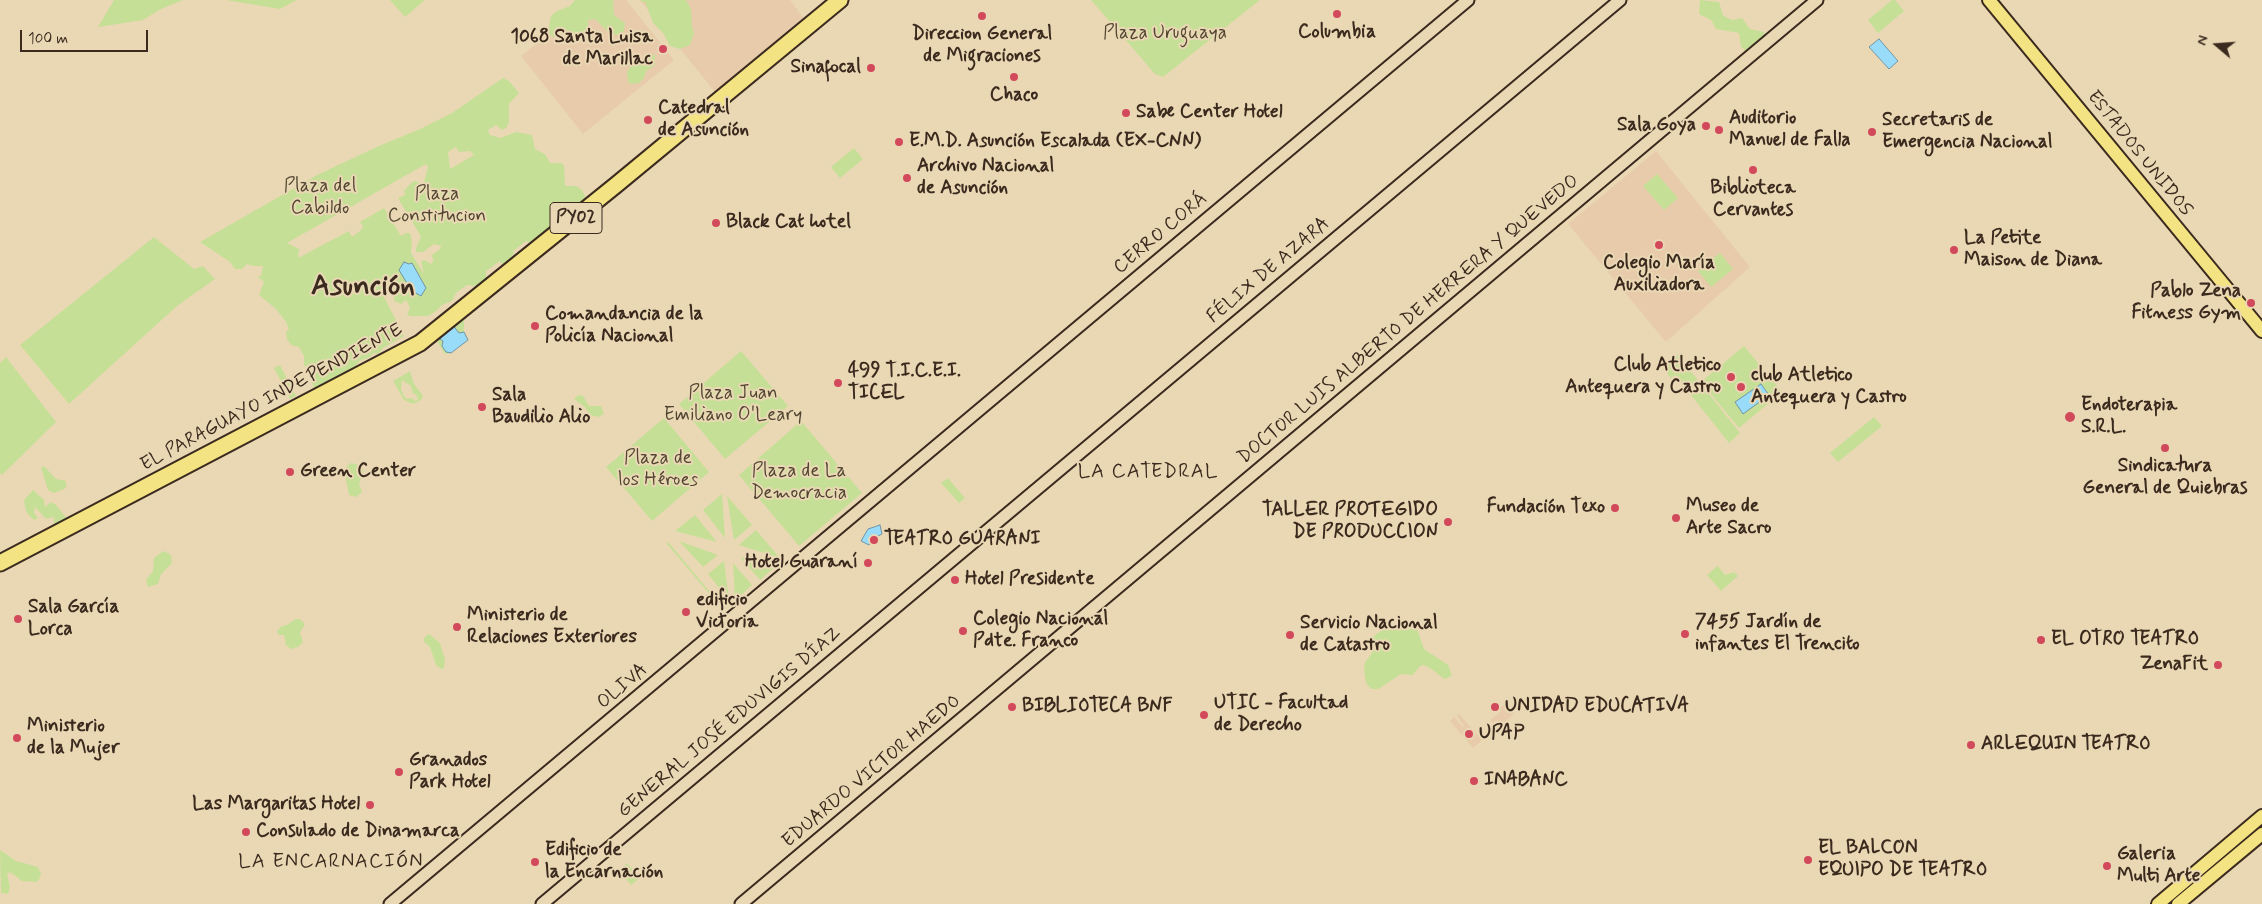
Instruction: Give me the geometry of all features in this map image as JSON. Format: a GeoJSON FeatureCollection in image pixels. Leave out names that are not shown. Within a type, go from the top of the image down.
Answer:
{"type":"FeatureCollection","features":[{"type":"Feature","properties":{"kind":"highway","name":"EL PARAGUAYO INDEPENDIENTE"},"geometry":{"type":"LineString","coordinates":[[0,564],[420,343],[616,185],[840,0]]}},
{"type":"Feature","properties":{"kind":"main road","name":"ESTADOS UNIDOS"},"geometry":{"type":"LineString","coordinates":[[1989,0],[2262,331]]}},
{"type":"Feature","properties":{"kind":"main road"},"geometry":{"type":"LineString","coordinates":[[2158,904],[2262,816]]}},
{"type":"Feature","properties":{"kind":"main road"},"geometry":{"type":"LineString","coordinates":[[2178,904],[2262,834]]}},
{"type":"Feature","properties":{"kind":"street","name":"CERRO CORÁ"},"geometry":{"type":"LineString","coordinates":[[877,495],[1468,0]]}},
{"type":"Feature","properties":{"kind":"street","name":"FÉLIX DE AZARA"},"geometry":{"type":"LineString","coordinates":[[940,569],[1620,0]]}},
{"type":"Feature","properties":{"kind":"street","name":"DOCTOR LUIS ALBERTO DE HERRERA Y QUEVEDO"},"geometry":{"type":"LineString","coordinates":[[1025,666],[1817,0]]}},
{"type":"Feature","properties":{"kind":"street","name":"OLIVA"},"geometry":{"type":"LineString","coordinates":[[390,904],[877,495]]}},
{"type":"Feature","properties":{"kind":"street","name":"GENERAL JOSÉ EDUVIGIS DÍAZ"},"geometry":{"type":"LineString","coordinates":[[542,904],[940,569]]}},
{"type":"Feature","properties":{"kind":"street","name":"EDUARDO VICTOR HAEDO"},"geometry":{"type":"LineString","coordinates":[[741,904],[1025,666]]}},
{"type":"Feature","properties":{"kind":"shaded area"},"geometry":{"type":"Polygon","coordinates":[[[590,0],[626,0],[674,60],[583,134],[521,56],[590,0]]]}},
{"type":"Feature","properties":{"kind":"shaded area"},"geometry":{"type":"Polygon","coordinates":[[[640,0],[790,0],[805,20],[716,93],[640,0]]]}},
{"type":"Feature","properties":{"kind":"shaded area","name":"Colegio María Auxiliadora"},"geometry":{"type":"Polygon","coordinates":[[[1656,151],[1750,267],[1666,342],[1568,224],[1656,151]]]}},
{"type":"Feature","properties":{"kind":"shaded area","name":"UPAP"},"geometry":{"type":"Polygon","coordinates":[[[1507,702],[1514,711],[1514,714],[1497,728],[1490,720],[1501,711],[1499,709],[1507,702]]]}},
{"type":"Feature","properties":{"kind":"shaded area","name":"UPAP"},"geometry":{"type":"Polygon","coordinates":[[[1459,714],[1482,740],[1473,748],[1450,721],[1454,717],[1463,727],[1457,716],[1459,714]]]}},
{"type":"Feature","properties":{"kind":"green space"},"geometry":{"type":"Polygon","coordinates":[[[114,0],[183,0],[161,9],[143,20],[98,27],[114,0]]]}},
{"type":"Feature","properties":{"kind":"green space"},"geometry":{"type":"Polygon","coordinates":[[[226,0],[297,0],[280,9],[226,0]]]}},
{"type":"Feature","properties":{"kind":"green space"},"geometry":{"type":"Polygon","coordinates":[[[390,0],[425,0],[405,17],[390,0]]]}},
{"type":"Feature","properties":{"kind":"green space"},"geometry":{"type":"Polygon","coordinates":[[[575,0],[613,0],[614,15],[625,23],[624,31],[617,35],[610,34],[595,19],[588,20],[584,40],[577,42],[565,36],[552,37],[548,31],[551,16],[557,11],[570,6],[575,0]]]}},
{"type":"Feature","properties":{"kind":"green space"},"geometry":{"type":"Polygon","coordinates":[[[638,0],[686,0],[691,9],[694,33],[690,45],[680,49],[670,46],[663,33],[653,23],[645,2],[638,0]]]}},
{"type":"Feature","properties":{"kind":"green space","name":"Plaza Uruguaya"},"geometry":{"type":"Polygon","coordinates":[[[1091,0],[1260,0],[1163,77],[1155,74],[1091,0]]]}},
{"type":"Feature","properties":{"kind":"green space"},"geometry":{"type":"Polygon","coordinates":[[[1700,0],[1719,2],[1723,15],[1732,20],[1742,18],[1750,29],[1764,32],[1766,38],[1749,53],[1741,47],[1739,33],[1716,29],[1711,20],[1699,14],[1700,0]]]}},
{"type":"Feature","properties":{"kind":"green space"},"geometry":{"type":"Polygon","coordinates":[[[1892,0],[1895,0],[1904,11],[1878,33],[1868,20],[1892,0]]]}},
{"type":"Feature","properties":{"kind":"green space"},"geometry":{"type":"Polygon","coordinates":[[[648,54],[655,55],[655,65],[646,71],[644,78],[639,83],[631,84],[628,82],[627,72],[631,66],[639,65],[648,54]]]}},
{"type":"Feature","properties":{"kind":"green space"},"geometry":{"type":"Polygon","coordinates":[[[503,78],[509,81],[519,93],[509,104],[509,123],[502,130],[496,125],[488,130],[490,135],[500,138],[516,132],[532,135],[535,149],[545,154],[550,163],[561,163],[564,165],[565,186],[576,186],[582,190],[585,196],[582,206],[552,228],[549,228],[543,240],[535,245],[526,241],[513,251],[514,253],[508,262],[502,264],[500,261],[486,271],[486,279],[481,284],[467,285],[456,293],[452,301],[442,305],[428,316],[410,316],[407,314],[410,308],[406,300],[401,304],[394,301],[394,294],[392,295],[393,291],[389,283],[382,293],[404,336],[383,348],[378,354],[373,353],[370,357],[359,361],[354,370],[322,387],[314,388],[312,383],[314,376],[304,365],[304,356],[299,347],[291,345],[287,339],[286,332],[289,329],[286,322],[276,309],[259,295],[264,282],[257,276],[261,276],[263,266],[247,264],[242,269],[235,269],[230,262],[200,242],[317,175],[452,113],[503,78]],[[456,147],[448,152],[450,169],[474,155],[470,151],[459,152],[456,147]],[[426,164],[287,243],[299,249],[298,258],[349,231],[352,237],[361,230],[363,226],[360,222],[384,208],[401,236],[405,233],[410,233],[412,240],[411,253],[424,274],[421,261],[425,260],[431,264],[434,259],[431,256],[441,246],[434,244],[423,252],[416,252],[421,237],[412,221],[406,218],[406,212],[398,198],[405,195],[404,191],[412,182],[415,181],[422,184],[424,182],[428,167],[426,164]]]}},
{"type":"Feature","properties":{"kind":"green space"},"geometry":{"type":"Polygon","coordinates":[[[854,148],[863,159],[840,178],[831,167],[854,148]]]}},
{"type":"Feature","properties":{"kind":"green space"},"geometry":{"type":"Polygon","coordinates":[[[1657,174],[1678,198],[1664,210],[1643,186],[1657,174]]]}},
{"type":"Feature","properties":{"kind":"green space"},"geometry":{"type":"Polygon","coordinates":[[[154,237],[194,269],[203,266],[215,279],[177,306],[69,404],[20,345],[154,237]]]}},
{"type":"Feature","properties":{"kind":"green space"},"geometry":{"type":"Polygon","coordinates":[[[1720,253],[1733,269],[1711,287],[1698,271],[1720,253]]]}},
{"type":"Feature","properties":{"kind":"green space"},"geometry":{"type":"Polygon","coordinates":[[[464,316],[464,335],[450,353],[445,354],[438,343],[438,337],[464,316]]]}},
{"type":"Feature","properties":{"kind":"green space","name":"club Atletico Antequera y Castro"},"geometry":{"type":"Polygon","coordinates":[[[1744,346],[1782,392],[1739,428],[1701,382],[1744,346]]]}},
{"type":"Feature","properties":{"kind":"green space","name":"Plaza Juan Emiliano O'Leary"},"geometry":{"type":"Polygon","coordinates":[[[741,351],[788,406],[725,459],[679,404],[741,351]]]}},
{"type":"Feature","properties":{"kind":"green space"},"geometry":{"type":"Polygon","coordinates":[[[1678,355],[1740,433],[1729,443],[1675,375],[1671,378],[1662,368],[1678,355]]]}},
{"type":"Feature","properties":{"kind":"green space"},"geometry":{"type":"Polygon","coordinates":[[[6,357],[56,422],[2,475],[0,473],[0,363],[6,357]]]}},
{"type":"Feature","properties":{"kind":"green space"},"geometry":{"type":"Polygon","coordinates":[[[280,365],[296,396],[290,399],[274,368],[280,365]]]}},
{"type":"Feature","properties":{"kind":"green space"},"geometry":{"type":"Polygon","coordinates":[[[410,371],[414,384],[423,396],[421,400],[413,404],[404,400],[393,381],[410,371]],[[402,380],[401,389],[404,396],[415,401],[418,399],[416,394],[413,394],[411,386],[402,380]]]}},
{"type":"Feature","properties":{"kind":"green space"},"geometry":{"type":"Polygon","coordinates":[[[578,395],[583,396],[589,406],[601,406],[604,414],[598,417],[590,415],[585,407],[574,399],[578,395]]]}},
{"type":"Feature","properties":{"kind":"green space"},"geometry":{"type":"Polygon","coordinates":[[[1874,417],[1882,426],[1838,462],[1830,453],[1874,417]]]}},
{"type":"Feature","properties":{"kind":"green space","name":"Plaza de los Héroes"},"geometry":{"type":"Polygon","coordinates":[[[664,418],[709,472],[652,521],[606,467],[664,418]]]}},
{"type":"Feature","properties":{"kind":"green space","name":"Plaza de La Democracia"},"geometry":{"type":"Polygon","coordinates":[[[801,421],[862,493],[799,546],[739,475],[801,421]]]}},
{"type":"Feature","properties":{"kind":"green space"},"geometry":{"type":"Polygon","coordinates":[[[351,463],[360,465],[364,471],[359,483],[362,492],[356,497],[349,495],[345,474],[347,466],[351,463]]]}},
{"type":"Feature","properties":{"kind":"green space"},"geometry":{"type":"Polygon","coordinates":[[[44,466],[56,479],[66,481],[66,488],[54,493],[48,490],[41,468],[44,466]]]}},
{"type":"Feature","properties":{"kind":"green space"},"geometry":{"type":"Polygon","coordinates":[[[948,478],[965,498],[959,503],[941,483],[948,478]]]}},
{"type":"Feature","properties":{"kind":"green space"},"geometry":{"type":"Polygon","coordinates":[[[33,490],[44,500],[45,507],[51,502],[56,505],[69,521],[48,533],[46,530],[54,524],[54,517],[46,519],[35,507],[34,513],[38,518],[34,520],[27,513],[24,500],[33,490]]]}},
{"type":"Feature","properties":{"kind":"green space"},"geometry":{"type":"Polygon","coordinates":[[[722,494],[725,538],[703,510],[722,494]]]}},
{"type":"Feature","properties":{"kind":"green space"},"geometry":{"type":"Polygon","coordinates":[[[727,496],[752,525],[734,540],[727,496]]]}},
{"type":"Feature","properties":{"kind":"green space"},"geometry":{"type":"Polygon","coordinates":[[[695,515],[717,542],[675,531],[695,515]]]}},
{"type":"Feature","properties":{"kind":"green space"},"geometry":{"type":"Polygon","coordinates":[[[756,530],[780,558],[739,545],[756,530]]]}},
{"type":"Feature","properties":{"kind":"green space"},"geometry":{"type":"Polygon","coordinates":[[[679,541],[718,555],[703,567],[679,541]]]}},
{"type":"Feature","properties":{"kind":"green space"},"geometry":{"type":"Polygon","coordinates":[[[668,542],[725,610],[724,611],[667,544],[668,542]]]}},
{"type":"Feature","properties":{"kind":"green space"},"geometry":{"type":"Polygon","coordinates":[[[163,551],[171,555],[172,563],[161,574],[158,584],[148,587],[146,580],[153,571],[154,558],[163,551]]]}},
{"type":"Feature","properties":{"kind":"green space"},"geometry":{"type":"Polygon","coordinates":[[[740,557],[778,564],[760,580],[740,557]]]}},
{"type":"Feature","properties":{"kind":"green space"},"geometry":{"type":"Polygon","coordinates":[[[724,561],[729,600],[708,574],[724,561]]]}},
{"type":"Feature","properties":{"kind":"green space"},"geometry":{"type":"Polygon","coordinates":[[[1722,562],[1718,566],[1725,575],[1734,572],[1738,576],[1721,591],[1707,575],[1722,562]]]}},
{"type":"Feature","properties":{"kind":"green space"},"geometry":{"type":"Polygon","coordinates":[[[733,563],[752,585],[735,601],[733,563]]]}},
{"type":"Feature","properties":{"kind":"green space"},"geometry":{"type":"Polygon","coordinates":[[[300,619],[305,624],[300,633],[303,642],[298,647],[291,649],[286,645],[284,635],[279,635],[277,631],[282,626],[300,619]]]}},
{"type":"Feature","properties":{"kind":"green space"},"geometry":{"type":"Polygon","coordinates":[[[1396,627],[1407,630],[1417,629],[1424,649],[1448,665],[1452,675],[1446,679],[1443,678],[1423,665],[1413,675],[1401,674],[1378,689],[1371,689],[1366,683],[1364,669],[1365,662],[1372,653],[1370,639],[1382,630],[1396,627]]]}},
{"type":"Feature","properties":{"kind":"green space"},"geometry":{"type":"Polygon","coordinates":[[[429,634],[440,643],[445,660],[444,668],[441,669],[436,665],[430,647],[424,642],[424,638],[429,634]]]}},
{"type":"Feature","properties":{"kind":"green space"},"geometry":{"type":"Polygon","coordinates":[[[0,850],[16,861],[38,867],[41,874],[39,880],[36,882],[22,881],[10,872],[7,874],[10,887],[8,894],[1,893],[0,850]]]}},
{"type":"Feature","properties":{"kind":"green space"},"geometry":{"type":"Polygon","coordinates":[[[627,863],[640,878],[631,885],[619,871],[627,863]]]}},
{"type":"Feature","properties":{"kind":"water"},"geometry":{"type":"Polygon","coordinates":[[[1879,39],[1898,61],[1889,69],[1869,47],[1879,39]]]}},
{"type":"Feature","properties":{"kind":"water"},"geometry":{"type":"Polygon","coordinates":[[[404,262],[412,263],[426,288],[421,296],[416,293],[414,295],[399,270],[404,262]]]}},
{"type":"Feature","properties":{"kind":"water"},"geometry":{"type":"Polygon","coordinates":[[[452,324],[459,333],[464,332],[468,340],[451,353],[446,352],[442,346],[443,341],[438,338],[452,324]]]}},
{"type":"Feature","properties":{"kind":"water"},"geometry":{"type":"Polygon","coordinates":[[[1761,384],[1769,395],[1743,414],[1735,402],[1761,384]]]}},
{"type":"Feature","properties":{"kind":"water"},"geometry":{"type":"Polygon","coordinates":[[[880,525],[882,534],[874,538],[869,545],[861,541],[868,529],[880,525]]]}},
{"type":"Feature","properties":{"kind":"place","name":"Columbia"},"geometry":{"type":"Point","coordinates":[1337,14]}},
{"type":"Feature","properties":{"kind":"place","name":"Direccion General de Migraciones"},"geometry":{"type":"Point","coordinates":[982,16]}},
{"type":"Feature","properties":{"kind":"place","name":"1068 Santa Luisa de Marillac"},"geometry":{"type":"Point","coordinates":[663,49]}},
{"type":"Feature","properties":{"kind":"place","name":"Sinafocal"},"geometry":{"type":"Point","coordinates":[871,68]}},
{"type":"Feature","properties":{"kind":"place","name":"Chaco"},"geometry":{"type":"Point","coordinates":[1014,77]}},
{"type":"Feature","properties":{"kind":"place","name":"Sabe Center Hotel"},"geometry":{"type":"Point","coordinates":[1126,113]}},
{"type":"Feature","properties":{"kind":"place","name":"Catedral de Asunción"},"geometry":{"type":"Point","coordinates":[648,120]}},
{"type":"Feature","properties":{"kind":"place","name":"Sala Goya"},"geometry":{"type":"Point","coordinates":[1706,126]}},
{"type":"Feature","properties":{"kind":"place","name":"Auditorio Manuel de Falla"},"geometry":{"type":"Point","coordinates":[1719,130]}},
{"type":"Feature","properties":{"kind":"place","name":"Secretaris de Emergencia Nacional"},"geometry":{"type":"Point","coordinates":[1872,132]}},
{"type":"Feature","properties":{"kind":"place","name":"E.M.D. Asunción Escalada (EX-CNN)"},"geometry":{"type":"Point","coordinates":[899,142]}},
{"type":"Feature","properties":{"kind":"place","name":"Biblioteca Cervantes"},"geometry":{"type":"Point","coordinates":[1753,170]}},
{"type":"Feature","properties":{"kind":"place","name":"Archivo Nacional de Asunción"},"geometry":{"type":"Point","coordinates":[907,178]}},
{"type":"Feature","properties":{"kind":"place","name":"Black Cat hotel"},"geometry":{"type":"Point","coordinates":[716,223]}},
{"type":"Feature","properties":{"kind":"place","name":"Colegio María Auxiliadora"},"geometry":{"type":"Point","coordinates":[1659,245]}},
{"type":"Feature","properties":{"kind":"place","name":"La Petite Maison de Diana"},"geometry":{"type":"Point","coordinates":[1954,250]}},
{"type":"Feature","properties":{"kind":"place","name":"Pablo Zena Fitness Gym"},"geometry":{"type":"Point","coordinates":[2251,303]}},
{"type":"Feature","properties":{"kind":"place","name":"Comandancia de la Policía Nacional"},"geometry":{"type":"Point","coordinates":[535,326]}},
{"type":"Feature","properties":{"kind":"place","name":"Club Atletico Antequera y Castro"},"geometry":{"type":"Point","coordinates":[1731,377]}},
{"type":"Feature","properties":{"kind":"place","name":"499 T.I.C.E.I. TICEL"},"geometry":{"type":"Point","coordinates":[838,383]}},
{"type":"Feature","properties":{"kind":"place","name":"club Atletico Antequera y Castro"},"geometry":{"type":"Point","coordinates":[1741,387]}},
{"type":"Feature","properties":{"kind":"place","name":"Sala Baudilio Alio"},"geometry":{"type":"Point","coordinates":[482,407]}},
{"type":"Feature","properties":{"kind":"place","name":"Endoterapia S.R.L."},"geometry":{"type":"Point","coordinates":[2070,417]}},
{"type":"Feature","properties":{"kind":"place","name":"Sindicatura General de Quiebras"},"geometry":{"type":"Point","coordinates":[2165,448]}},
{"type":"Feature","properties":{"kind":"place","name":"Green Center"},"geometry":{"type":"Point","coordinates":[290,472]}},
{"type":"Feature","properties":{"kind":"place","name":"Fundación Texo"},"geometry":{"type":"Point","coordinates":[1615,508]}},
{"type":"Feature","properties":{"kind":"place","name":"Museo de Arte Sacro"},"geometry":{"type":"Point","coordinates":[1676,518]}},
{"type":"Feature","properties":{"kind":"place","name":"TALLER PROTEGIDO DE PRODUCCION"},"geometry":{"type":"Point","coordinates":[1448,522]}},
{"type":"Feature","properties":{"kind":"place","name":"TEATRO GUARANI"},"geometry":{"type":"Point","coordinates":[874,540]}},
{"type":"Feature","properties":{"kind":"place","name":"Hotel Guaraní"},"geometry":{"type":"Point","coordinates":[868,563]}},
{"type":"Feature","properties":{"kind":"place","name":"Hotel Presidente"},"geometry":{"type":"Point","coordinates":[955,580]}},
{"type":"Feature","properties":{"kind":"place","name":"edificio Victoria"},"geometry":{"type":"Point","coordinates":[686,612]}},
{"type":"Feature","properties":{"kind":"place","name":"Sala García Lorca"},"geometry":{"type":"Point","coordinates":[18,619]}},
{"type":"Feature","properties":{"kind":"place","name":"Ministerio de Relaciones Exteriores"},"geometry":{"type":"Point","coordinates":[457,627]}},
{"type":"Feature","properties":{"kind":"place","name":"Colegio Nacional Pdte. Franco"},"geometry":{"type":"Point","coordinates":[963,631]}},
{"type":"Feature","properties":{"kind":"place","name":"7455 Jardín de infantes El Trencito"},"geometry":{"type":"Point","coordinates":[1685,634]}},
{"type":"Feature","properties":{"kind":"place","name":"Servicio Nacional de Catastro"},"geometry":{"type":"Point","coordinates":[1290,635]}},
{"type":"Feature","properties":{"kind":"place","name":"EL OTRO TEATRO"},"geometry":{"type":"Point","coordinates":[2041,640]}},
{"type":"Feature","properties":{"kind":"place","name":"ZenaFit"},"geometry":{"type":"Point","coordinates":[2218,665]}},
{"type":"Feature","properties":{"kind":"place","name":"BIBLIOTECA BNF"},"geometry":{"type":"Point","coordinates":[1012,707]}},
{"type":"Feature","properties":{"kind":"place","name":"UNIDAD EDUCATIVA"},"geometry":{"type":"Point","coordinates":[1495,707]}},
{"type":"Feature","properties":{"kind":"place","name":"UTIC - Facultad de Derecho"},"geometry":{"type":"Point","coordinates":[1204,715]}},
{"type":"Feature","properties":{"kind":"place","name":"UPAP"},"geometry":{"type":"Point","coordinates":[1469,734]}},
{"type":"Feature","properties":{"kind":"place","name":"Ministerio de la Mujer"},"geometry":{"type":"Point","coordinates":[17,738]}},
{"type":"Feature","properties":{"kind":"place","name":"ARLEQUIN TEATRO"},"geometry":{"type":"Point","coordinates":[1971,745]}},
{"type":"Feature","properties":{"kind":"place","name":"Granados Park Hotel"},"geometry":{"type":"Point","coordinates":[399,772]}},
{"type":"Feature","properties":{"kind":"place","name":"INABANC"},"geometry":{"type":"Point","coordinates":[1474,781]}},
{"type":"Feature","properties":{"kind":"place","name":"Las Margaritas Hotel"},"geometry":{"type":"Point","coordinates":[370,805]}},
{"type":"Feature","properties":{"kind":"place","name":"Consulado de Dinamarca"},"geometry":{"type":"Point","coordinates":[246,832]}},
{"type":"Feature","properties":{"kind":"place","name":"EL BALCON EQUIPO DE TEATRO"},"geometry":{"type":"Point","coordinates":[1808,860]}},
{"type":"Feature","properties":{"kind":"place","name":"Edificio de la Encarnación"},"geometry":{"type":"Point","coordinates":[535,862]}},
{"type":"Feature","properties":{"kind":"place","name":"Galeria Multi Arte"},"geometry":{"type":"Point","coordinates":[2107,866]}},
{"type":"Feature","properties":{"kind":"district","name":"Asunción"},"geometry":{"type":"Point","coordinates":[363,288]}},
{"type":"Feature","properties":{"kind":"district","name":"LA CATEDRAL"},"geometry":{"type":"Point","coordinates":[1148,473]}},
{"type":"Feature","properties":{"kind":"district","name":"LA ENCARNACIÓN"},"geometry":{"type":"Point","coordinates":[331,863]}},
{"type":"Feature","properties":{"kind":"park label","name":"Plaza del Cabildo"},"geometry":{"type":"Point","coordinates":[320,198]}},
{"type":"Feature","properties":{"kind":"park label","name":"Plaza Constitucion"},"geometry":{"type":"Point","coordinates":[437,206]}}]}
